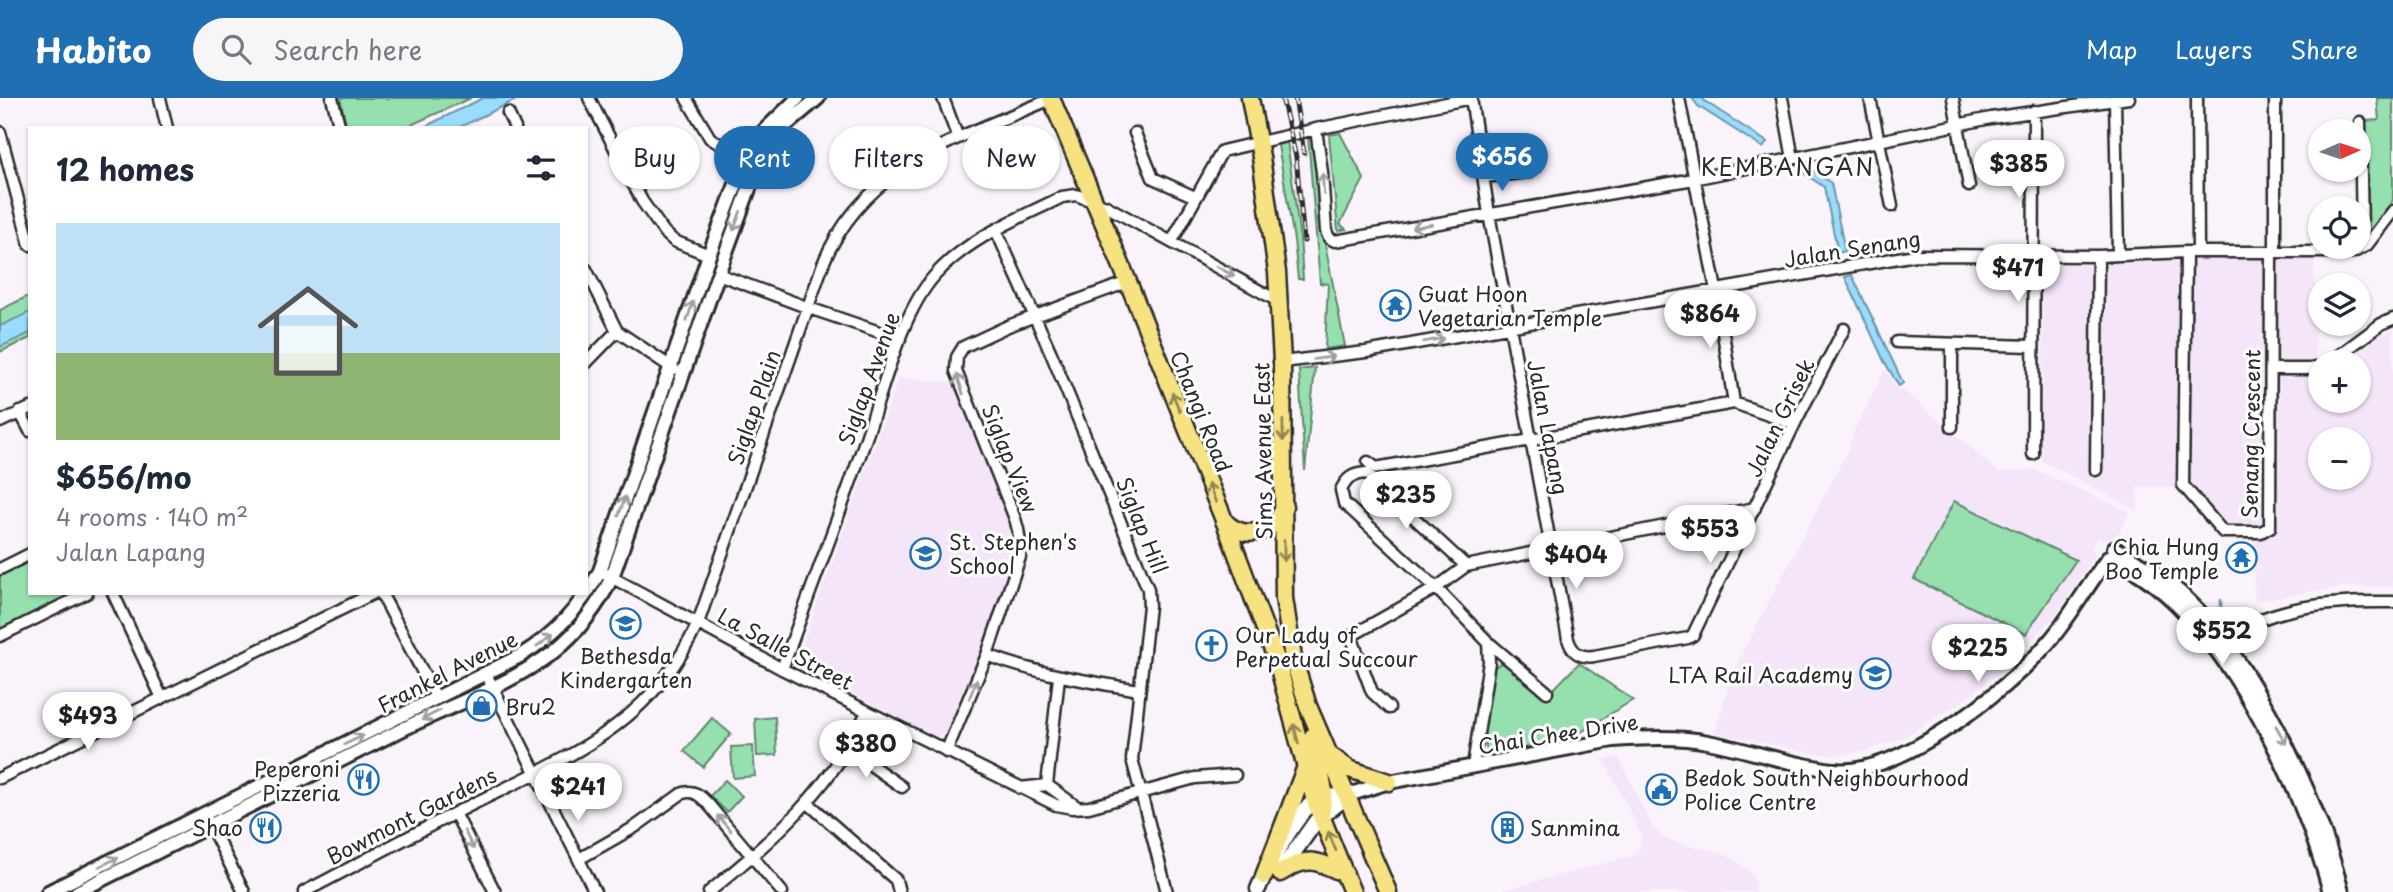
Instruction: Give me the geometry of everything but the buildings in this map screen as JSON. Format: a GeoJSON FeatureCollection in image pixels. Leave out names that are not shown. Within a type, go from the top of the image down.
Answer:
{"type":"FeatureCollection","features":[{"type":"Feature","properties":{"kind":"main road","name":"Changi Road"},"geometry":{"type":"LineString","coordinates":[[1051,98],[1224,520],[1277,661],[1305,769],[1320,805]]}},
{"type":"Feature","properties":{"kind":"main road","name":"Sims Avenue East"},"geometry":{"type":"LineString","coordinates":[[1250,98],[1273,238],[1278,301],[1282,362],[1284,598],[1293,658],[1308,706],[1388,892]]}},
{"type":"Feature","properties":{"kind":"main road"},"geometry":{"type":"LineString","coordinates":[[1224,520],[1240,532],[1259,532],[1272,526],[1284,505]]}},
{"type":"Feature","properties":{"kind":"main road"},"geometry":{"type":"LineString","coordinates":[[1308,706],[1320,805],[1352,892]]}},
{"type":"Feature","properties":{"kind":"main road"},"geometry":{"type":"LineString","coordinates":[[1329,754],[1349,769],[1389,782]]}},
{"type":"Feature","properties":{"kind":"main road"},"geometry":{"type":"LineString","coordinates":[[1264,883],[1305,769]]}},
{"type":"Feature","properties":{"kind":"main road"},"geometry":{"type":"LineString","coordinates":[[1264,883],[1309,829],[1320,805],[1348,795]]}},
{"type":"Feature","properties":{"kind":"main road"},"geometry":{"type":"LineString","coordinates":[[1264,883],[1296,863],[1306,860],[1320,862],[1346,874]]}},
{"type":"Feature","properties":{"kind":"street"},"geometry":{"type":"LineString","coordinates":[[160,98],[167,126]]}},
{"type":"Feature","properties":{"kind":"street"},"geometry":{"type":"LineString","coordinates":[[332,98],[339,126]]}},
{"type":"Feature","properties":{"kind":"street"},"geometry":{"type":"LineString","coordinates":[[589,98],[642,201],[664,232],[674,241],[709,255]]}},
{"type":"Feature","properties":{"kind":"street"},"geometry":{"type":"LineString","coordinates":[[686,98],[709,138],[714,141]]}},
{"type":"Feature","properties":{"kind":"street","name":"Frankel Avenue"},"geometry":{"type":"LineString","coordinates":[[769,126],[798,98]]}},
{"type":"Feature","properties":{"kind":"street","name":"Frankel Avenue"},"geometry":{"type":"LineString","coordinates":[[785,126],[818,98]]}},
{"type":"Feature","properties":{"kind":"street"},"geometry":{"type":"LineString","coordinates":[[943,98],[958,138]]}},
{"type":"Feature","properties":{"kind":"street","name":"Siglap Plain"},"geometry":{"type":"LineString","coordinates":[[536,773],[578,752],[638,708],[674,668],[698,623],[834,239],[856,208],[897,171],[938,147],[1051,98]]}},
{"type":"Feature","properties":{"kind":"street"},"geometry":{"type":"LineString","coordinates":[[1172,241],[1222,151],[1471,98]]}},
{"type":"Feature","properties":{"kind":"street","name":"Jalan Lapang"},"geometry":{"type":"LineString","coordinates":[[1471,98],[1489,214],[1569,639]]}},
{"type":"Feature","properties":{"kind":"street"},"geometry":{"type":"LineString","coordinates":[[1679,98],[1716,291],[1734,403]]}},
{"type":"Feature","properties":{"kind":"street"},"geometry":{"type":"LineString","coordinates":[[1782,98],[1793,159]]}},
{"type":"Feature","properties":{"kind":"street"},"geometry":{"type":"LineString","coordinates":[[1870,98],[1892,206]]}},
{"type":"Feature","properties":{"kind":"street"},"geometry":{"type":"LineString","coordinates":[[1953,98],[1969,186]]}},
{"type":"Feature","properties":{"kind":"street"},"geometry":{"type":"LineString","coordinates":[[1316,129],[1326,231],[1329,238],[1335,241],[1694,179],[2034,111],[2129,98]]}},
{"type":"Feature","properties":{"kind":"street"},"geometry":{"type":"LineString","coordinates":[[2197,98],[2198,252]]}},
{"type":"Feature","properties":{"kind":"street"},"geometry":{"type":"LineString","coordinates":[[2273,252],[2276,98]]}},
{"type":"Feature","properties":{"kind":"street"},"geometry":{"type":"LineString","coordinates":[[2115,100],[2118,254]]}},
{"type":"Feature","properties":{"kind":"street"},"geometry":{"type":"LineString","coordinates":[[2033,454],[2034,111]]}},
{"type":"Feature","properties":{"kind":"street"},"geometry":{"type":"LineString","coordinates":[[508,113],[514,125]]}},
{"type":"Feature","properties":{"kind":"street"},"geometry":{"type":"LineString","coordinates":[[0,132],[28,237]]}},
{"type":"Feature","properties":{"kind":"street"},"geometry":{"type":"LineString","coordinates":[[1135,133],[1153,178],[1195,197]]}},
{"type":"Feature","properties":{"kind":"street"},"geometry":{"type":"LineString","coordinates":[[1484,177],[1530,172]]}},
{"type":"Feature","properties":{"kind":"street","name":"Frankel Avenue"},"geometry":{"type":"LineString","coordinates":[[77,892],[520,656],[554,632],[574,612],[606,574],[671,367],[734,189]]}},
{"type":"Feature","properties":{"kind":"street","name":"Frankel Avenue"},"geometry":{"type":"LineString","coordinates":[[48,892],[493,687],[525,671],[564,642],[592,610],[684,375],[749,189]]}},
{"type":"Feature","properties":{"kind":"street","name":"Siglap Avenue"},"geometry":{"type":"LineString","coordinates":[[782,669],[864,446],[900,339],[919,297],[934,276],[963,248],[1062,197],[1076,195],[1092,200]]}},
{"type":"Feature","properties":{"kind":"street"},"geometry":{"type":"LineString","coordinates":[[1092,200],[1172,241],[1278,301]]}},
{"type":"Feature","properties":{"kind":"street"},"geometry":{"type":"LineString","coordinates":[[2371,240],[2393,211]]}},
{"type":"Feature","properties":{"kind":"street","name":"Siglap Hill"},"geometry":{"type":"LineString","coordinates":[[996,230],[1148,589],[1149,606],[1132,759],[1167,892]]}},
{"type":"Feature","properties":{"kind":"street","name":"Jalan Senang"},"geometry":{"type":"LineString","coordinates":[[1282,362],[1366,352],[1915,255],[2098,256],[2186,252],[2308,252]]}},
{"type":"Feature","properties":{"kind":"street","name":"Senang Crescent"},"geometry":{"type":"LineString","coordinates":[[2186,252],[2183,485],[2223,532],[2261,532],[2270,527],[2273,252]]}},
{"type":"Feature","properties":{"kind":"street"},"geometry":{"type":"LineString","coordinates":[[2096,470],[2098,256]]}},
{"type":"Feature","properties":{"kind":"street"},"geometry":{"type":"LineString","coordinates":[[588,273],[617,331],[684,375]]}},
{"type":"Feature","properties":{"kind":"street"},"geometry":{"type":"LineString","coordinates":[[718,274],[900,339]]}},
{"type":"Feature","properties":{"kind":"street","name":"Siglap View"},"geometry":{"type":"LineString","coordinates":[[946,752],[987,655],[1020,557],[1021,541],[1019,529],[963,392],[956,364],[959,352],[963,347],[1034,316],[1128,282]]}},
{"type":"Feature","properties":{"kind":"street"},"geometry":{"type":"LineString","coordinates":[[2346,350],[2381,324],[2393,320]]}},
{"type":"Feature","properties":{"kind":"street","name":"Jalan Grisek"},"geometry":{"type":"LineString","coordinates":[[1569,639],[1575,652],[1587,657],[1693,635],[1794,424],[1844,329]]}},
{"type":"Feature","properties":{"kind":"street"},"geometry":{"type":"LineString","coordinates":[[588,361],[617,331]]}},
{"type":"Feature","properties":{"kind":"street"},"geometry":{"type":"LineString","coordinates":[[1897,342],[2032,346]]}},
{"type":"Feature","properties":{"kind":"street"},"geometry":{"type":"LineString","coordinates":[[1952,344],[1952,427]]}},
{"type":"Feature","properties":{"kind":"street"},"geometry":{"type":"LineString","coordinates":[[2272,369],[2308,369]]}},
{"type":"Feature","properties":{"kind":"street"},"geometry":{"type":"LineString","coordinates":[[1547,692],[1489,642],[1436,588],[1344,503],[1341,490],[1346,480],[1367,468],[1734,403],[1794,424]]}},
{"type":"Feature","properties":{"kind":"street"},"geometry":{"type":"LineString","coordinates":[[0,422],[25,410]]}},
{"type":"Feature","properties":{"kind":"street"},"geometry":{"type":"LineString","coordinates":[[1367,468],[1466,566]]}},
{"type":"Feature","properties":{"kind":"street"},"geometry":{"type":"LineString","coordinates":[[1390,708],[1372,692],[1351,636],[1436,588],[1466,566],[1755,508]]}},
{"type":"Feature","properties":{"kind":"street"},"geometry":{"type":"LineString","coordinates":[[0,569],[28,555]]}},
{"type":"Feature","properties":{"kind":"street","name":"Chai Chee Drive"},"geometry":{"type":"LineString","coordinates":[[1348,795],[1389,782],[1613,740],[1638,738],[1706,742],[1835,771],[1884,763],[1912,750],[1958,720],[2002,686],[2046,645],[2081,601],[2111,555],[2166,595],[2218,643]]}},
{"type":"Feature","properties":{"kind":"street","name":"La Salle Street"},"geometry":{"type":"LineString","coordinates":[[606,574],[782,669],[1056,805],[1080,808],[1195,778],[1235,775]]}},
{"type":"Feature","properties":{"kind":"street"},"geometry":{"type":"LineString","coordinates":[[0,636],[83,595]]}},
{"type":"Feature","properties":{"kind":"street"},"geometry":{"type":"LineString","coordinates":[[114,595],[162,698]]}},
{"type":"Feature","properties":{"kind":"street"},"geometry":{"type":"LineString","coordinates":[[0,778],[370,595]]}},
{"type":"Feature","properties":{"kind":"street"},"geometry":{"type":"LineString","coordinates":[[382,595],[437,699]]}},
{"type":"Feature","properties":{"kind":"street"},"geometry":{"type":"LineString","coordinates":[[2218,643],[2255,623],[2296,608],[2331,603],[2393,602]]}},
{"type":"Feature","properties":{"kind":"street"},"geometry":{"type":"LineString","coordinates":[[1473,766],[1489,662],[1489,642]]}},
{"type":"Feature","properties":{"kind":"street"},"geometry":{"type":"LineString","coordinates":[[2218,643],[2286,768],[2315,838],[2330,892]]}},
{"type":"Feature","properties":{"kind":"street"},"geometry":{"type":"LineString","coordinates":[[2218,643],[2248,675],[2297,762],[2326,833],[2343,892]]}},
{"type":"Feature","properties":{"kind":"street"},"geometry":{"type":"LineString","coordinates":[[987,655],[1018,668],[1139,690]]}},
{"type":"Feature","properties":{"kind":"street"},"geometry":{"type":"LineString","coordinates":[[486,674],[595,892]]}},
{"type":"Feature","properties":{"kind":"street"},"geometry":{"type":"LineString","coordinates":[[1047,785],[1059,677]]}},
{"type":"Feature","properties":{"kind":"street"},"geometry":{"type":"LineString","coordinates":[[709,892],[752,857],[808,803],[848,749],[867,712]]}},
{"type":"Feature","properties":{"kind":"street"},"geometry":{"type":"LineString","coordinates":[[848,749],[902,787]]}},
{"type":"Feature","properties":{"kind":"street","name":"Bowmont Gardens"},"geometry":{"type":"LineString","coordinates":[[304,892],[536,773]]}},
{"type":"Feature","properties":{"kind":"street"},"geometry":{"type":"LineString","coordinates":[[1020,788],[1047,785],[1080,808]]}},
{"type":"Feature","properties":{"kind":"street"},"geometry":{"type":"LineString","coordinates":[[579,859],[635,827],[681,794],[693,792],[709,805],[782,892]]}},
{"type":"Feature","properties":{"kind":"street"},"geometry":{"type":"LineString","coordinates":[[808,803],[896,880],[899,892]]}},
{"type":"Feature","properties":{"kind":"street"},"geometry":{"type":"LineString","coordinates":[[455,813],[493,891]]}},
{"type":"Feature","properties":{"kind":"street"},"geometry":{"type":"LineString","coordinates":[[208,820],[244,892]]}},
{"type":"Feature","properties":{"kind":"shaded area"},"geometry":{"type":"Polygon","coordinates":[[[2043,258],[2314,259],[2314,273],[2308,273],[2308,336],[2315,336],[2316,350],[2308,350],[2308,413],[2371,413],[2371,350],[2360,350],[2379,335],[2393,330],[2393,587],[2345,587],[2254,601],[2255,536],[2223,536],[2182,487],[2138,487],[2138,511],[2042,461],[2043,258]]]}},
{"type":"Feature","properties":{"kind":"shaded area"},"geometry":{"type":"Polygon","coordinates":[[[1885,370],[1898,389],[1904,391],[1999,472],[2034,469],[2130,512],[2117,536],[2104,540],[2097,538],[2091,549],[2096,553],[2064,604],[2037,635],[1993,678],[1957,705],[1908,735],[1853,754],[1833,755],[1810,753],[1715,732],[1732,673],[1849,448],[1854,430],[1885,370]]]}},
{"type":"Feature","properties":{"kind":"shaded area","name":"St. Stephen's School"},"geometry":{"type":"Polygon","coordinates":[[[899,378],[954,382],[1009,513],[1016,540],[1016,566],[980,666],[948,734],[935,737],[803,668],[799,654],[899,378]]]}},
{"type":"Feature","properties":{"kind":"shaded area"},"geometry":{"type":"Polygon","coordinates":[[[1619,757],[1652,826],[1664,838],[1720,852],[1732,858],[1748,870],[1756,883],[1755,892],[1496,892],[1635,855],[1640,847],[1641,835],[1604,760],[1619,757]]]}},
{"type":"Feature","properties":{"kind":"green space"},"geometry":{"type":"Polygon","coordinates":[[[340,98],[471,98],[408,126],[347,126],[340,98]]]}},
{"type":"Feature","properties":{"kind":"green space"},"geometry":{"type":"Polygon","coordinates":[[[2377,98],[2393,98],[2393,200],[2371,230],[2371,196],[2367,196],[2367,182],[2371,182],[2371,121],[2379,120],[2377,98]]]}},
{"type":"Feature","properties":{"kind":"green space"},"geometry":{"type":"Polygon","coordinates":[[[1340,133],[1364,179],[1340,224],[1346,229],[1338,231],[1329,135],[1340,133]]]}},
{"type":"Feature","properties":{"kind":"green space"},"geometry":{"type":"Polygon","coordinates":[[[1308,137],[1314,139],[1320,174],[1324,239],[1345,346],[1325,349],[1328,284],[1320,283],[1308,137]]]}},
{"type":"Feature","properties":{"kind":"green space"},"geometry":{"type":"Polygon","coordinates":[[[1287,141],[1303,279],[1298,279],[1278,145],[1287,141]]]}},
{"type":"Feature","properties":{"kind":"green space"},"geometry":{"type":"Polygon","coordinates":[[[28,296],[28,339],[0,352],[0,310],[28,296]]]}},
{"type":"Feature","properties":{"kind":"green space"},"geometry":{"type":"Polygon","coordinates":[[[1315,368],[1305,471],[1299,370],[1315,368]]]}},
{"type":"Feature","properties":{"kind":"green space"},"geometry":{"type":"Polygon","coordinates":[[[1954,501],[2076,560],[2026,634],[1914,579],[1954,501]]]}},
{"type":"Feature","properties":{"kind":"green space"},"geometry":{"type":"Polygon","coordinates":[[[28,555],[28,595],[83,595],[0,636],[0,569],[28,555]]]}},
{"type":"Feature","properties":{"kind":"green space"},"geometry":{"type":"Polygon","coordinates":[[[1501,663],[1546,697],[1579,663],[1633,700],[1568,740],[1494,754],[1487,750],[1482,735],[1492,669],[1501,663]]]}},
{"type":"Feature","properties":{"kind":"green space"},"geometry":{"type":"Polygon","coordinates":[[[775,717],[777,755],[757,756],[755,719],[775,717]]]}},
{"type":"Feature","properties":{"kind":"green space"},"geometry":{"type":"Polygon","coordinates":[[[712,718],[731,734],[703,767],[684,751],[712,718]]]}},
{"type":"Feature","properties":{"kind":"green space"},"geometry":{"type":"Polygon","coordinates":[[[753,746],[755,776],[733,778],[731,747],[753,746]]]}},
{"type":"Feature","properties":{"kind":"green space"},"geometry":{"type":"Polygon","coordinates":[[[725,780],[742,796],[727,812],[710,796],[725,780]]]}},
{"type":"Feature","properties":{"kind":"water"},"geometry":{"type":"Polygon","coordinates":[[[483,98],[520,98],[462,126],[426,126],[483,98]]]}},
{"type":"Feature","properties":{"kind":"water"},"geometry":{"type":"Polygon","coordinates":[[[1692,98],[1702,98],[1767,142],[1763,148],[1698,106],[1692,98]]]}},
{"type":"Feature","properties":{"kind":"water"},"geometry":{"type":"Polygon","coordinates":[[[1803,164],[1831,183],[1845,251],[1838,253],[1824,187],[1799,170],[1803,164]]]}},
{"type":"Feature","properties":{"kind":"water"},"geometry":{"type":"Polygon","coordinates":[[[1852,275],[1903,383],[1899,386],[1884,361],[1845,277],[1852,275]]]}},
{"type":"Feature","properties":{"kind":"water"},"geometry":{"type":"Polygon","coordinates":[[[28,313],[28,334],[0,347],[0,326],[28,313]]]}},
{"type":"Feature","properties":{"kind":"waterway"},"geometry":{"type":"LineString","coordinates":[[2221,600],[2221,619]]}},
{"type":"Feature","properties":{"kind":"railway"},"geometry":{"type":"LineString","coordinates":[[1282,98],[1296,157],[1304,241]]}},
{"type":"Feature","properties":{"kind":"railway"},"geometry":{"type":"LineString","coordinates":[[1295,98],[1304,153]]}},
{"type":"Feature","properties":{"kind":"place","name":"Guat Hoon Vegetarian Temple"},"geometry":{"type":"Point","coordinates":[1395,305]}},
{"type":"Feature","properties":{"kind":"place","name":"St. Stephen's School"},"geometry":{"type":"Point","coordinates":[926,553]}},
{"type":"Feature","properties":{"kind":"place","name":"Chia Hung Boo Temple"},"geometry":{"type":"Point","coordinates":[2242,558]}},
{"type":"Feature","properties":{"kind":"place","name":"Bethesda Kindergarten"},"geometry":{"type":"Point","coordinates":[626,623]}},
{"type":"Feature","properties":{"kind":"place","name":"Our Lady of Perpetual Succour"},"geometry":{"type":"Point","coordinates":[1212,646]}},
{"type":"Feature","properties":{"kind":"place","name":"LTA Rail Academy"},"geometry":{"type":"Point","coordinates":[1876,674]}},
{"type":"Feature","properties":{"kind":"place","name":"Bru2"},"geometry":{"type":"Point","coordinates":[482,706]}},
{"type":"Feature","properties":{"kind":"place","name":"Peperoni Pizzeria"},"geometry":{"type":"Point","coordinates":[363,780]}},
{"type":"Feature","properties":{"kind":"place","name":"Bedok South Neighbourhood Police Centre"},"geometry":{"type":"Point","coordinates":[1661,789]}},
{"type":"Feature","properties":{"kind":"place","name":"Shao"},"geometry":{"type":"Point","coordinates":[266,827]}},
{"type":"Feature","properties":{"kind":"place","name":"Sanmina"},"geometry":{"type":"Point","coordinates":[1507,827]}},
{"type":"Feature","properties":{"kind":"district","name":"KEMBANGAN"},"geometry":{"type":"Point","coordinates":[1788,166]}}]}
